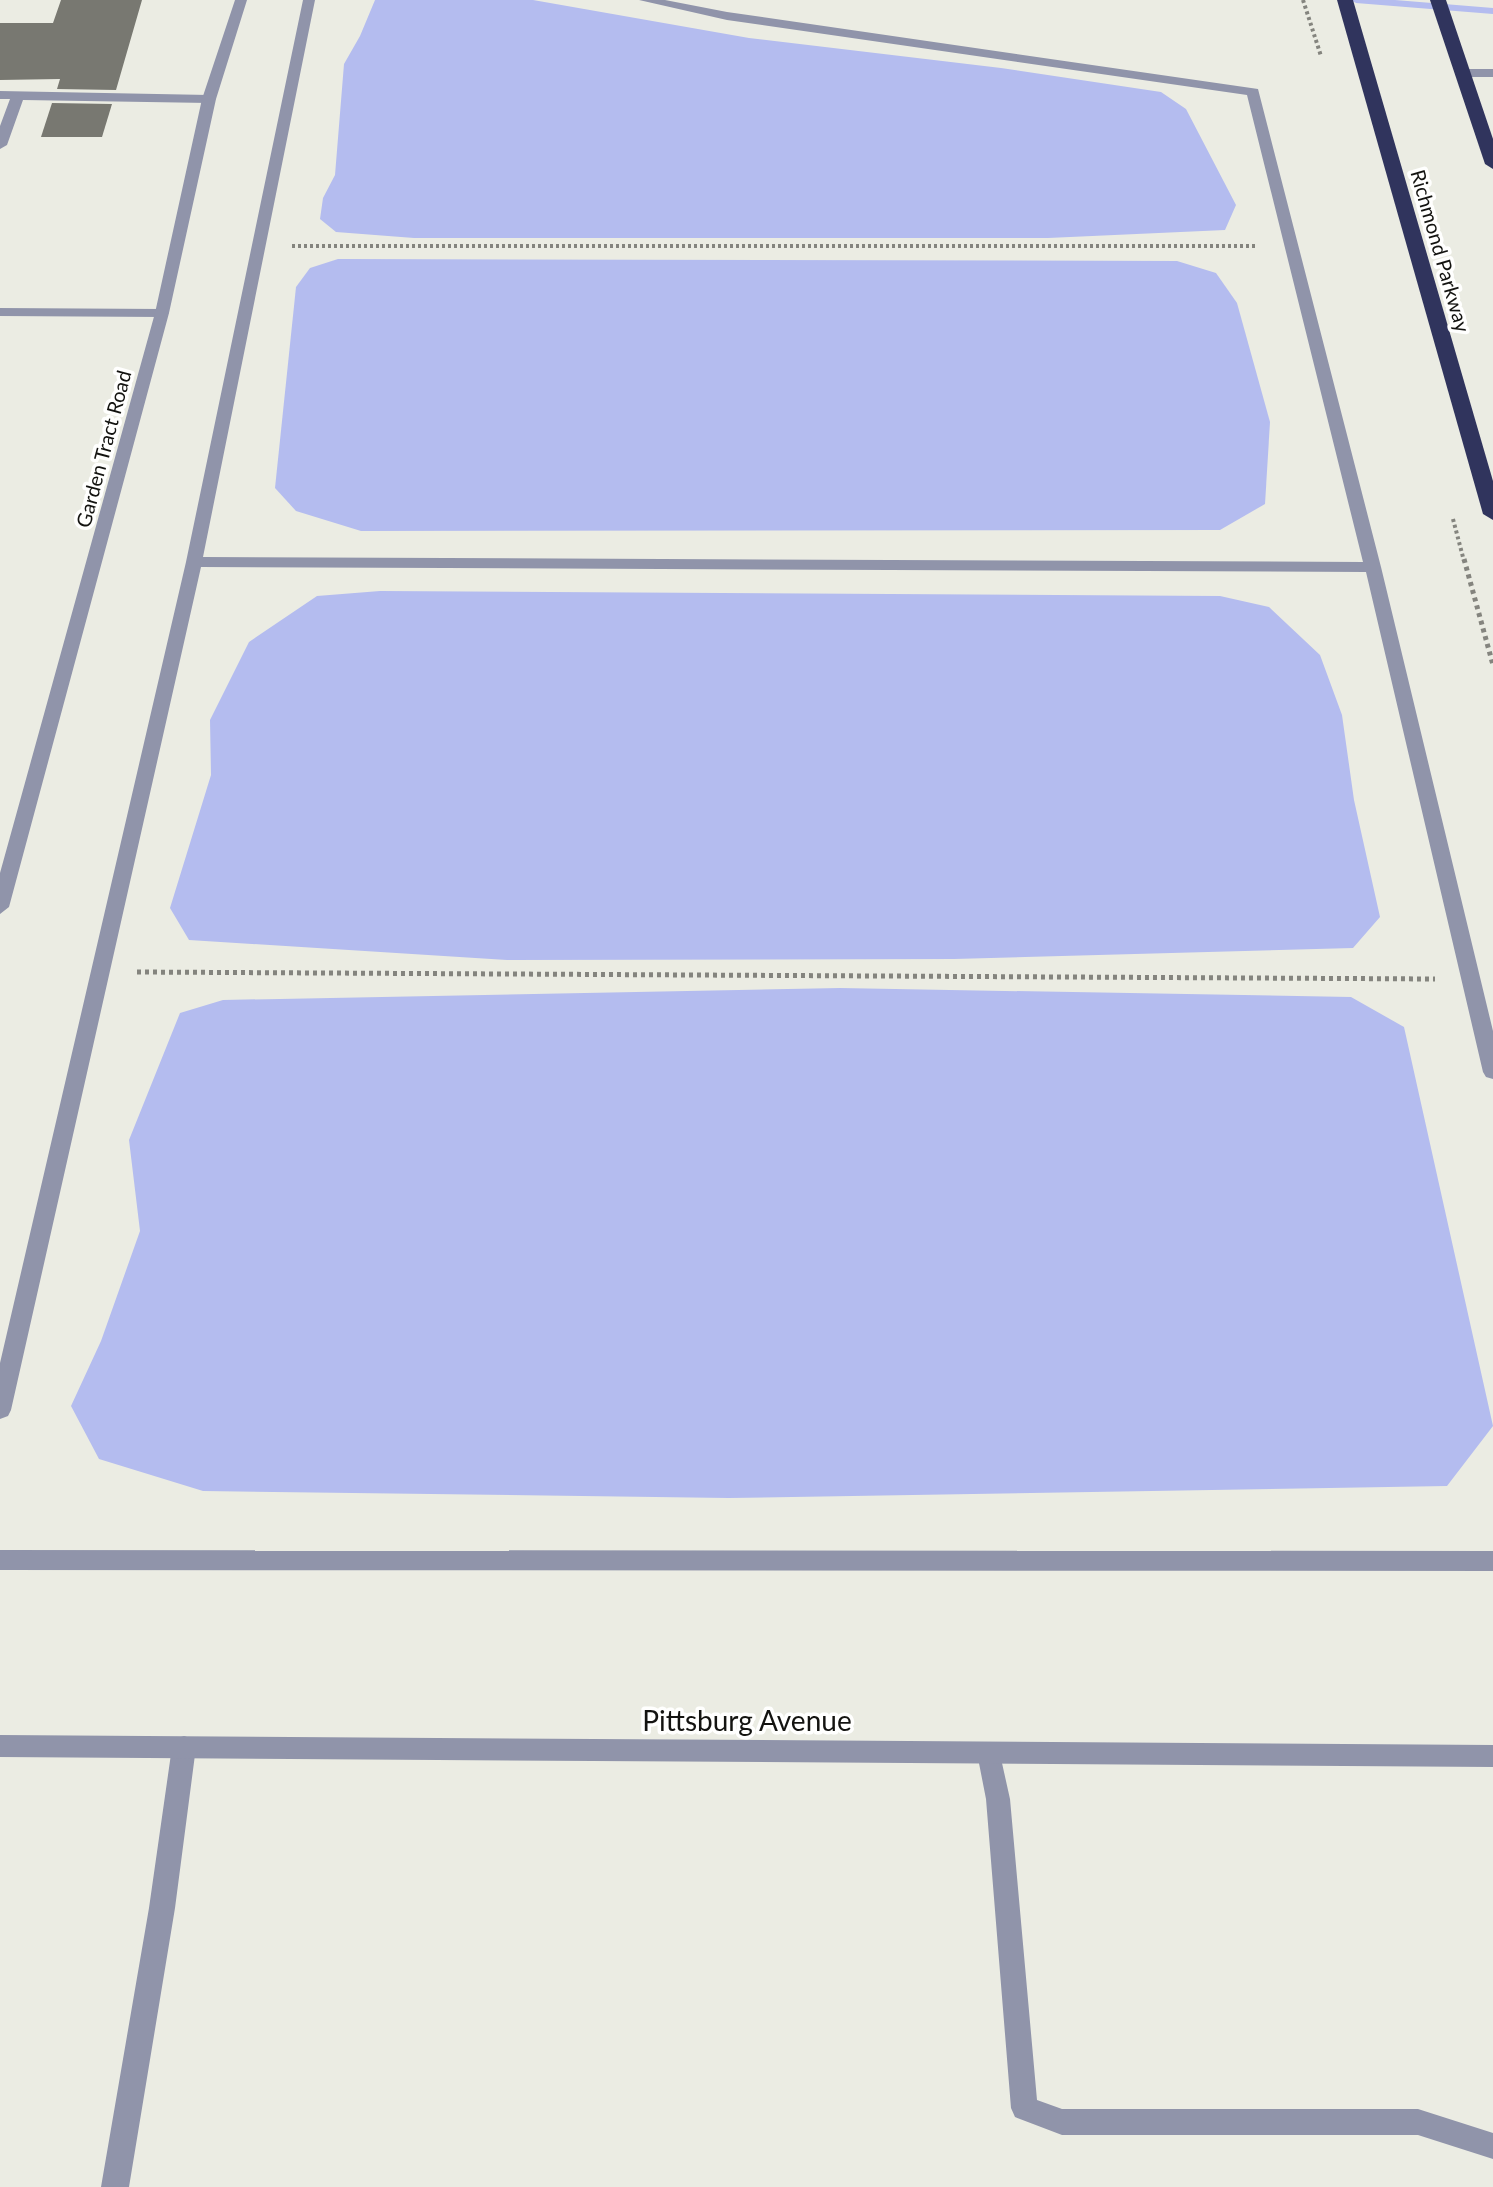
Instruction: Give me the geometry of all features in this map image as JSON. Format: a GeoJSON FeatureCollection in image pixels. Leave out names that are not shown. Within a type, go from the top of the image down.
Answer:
{"type":"FeatureCollection","features":[{"type":"Feature","properties":{"kind":"highway","name":"Richmond Parkway"},"geometry":{"type":"LineString","coordinates":[[1345,0],[1493,514]]}},
{"type":"Feature","properties":{"kind":"highway"},"geometry":{"type":"LineString","coordinates":[[1438,0],[1493,164]]}},
{"type":"Feature","properties":{"kind":"street","name":"Garden Tract Road"},"geometry":{"type":"LineString","coordinates":[[0,907],[162,313],[209,99],[241,0]]}},
{"type":"Feature","properties":{"kind":"street"},"geometry":{"type":"LineString","coordinates":[[0,1410],[194,562],[309,0]]}},
{"type":"Feature","properties":{"kind":"street"},"geometry":{"type":"LineString","coordinates":[[645,0],[727,16],[1253,92],[1373,567],[1493,1072]]}},
{"type":"Feature","properties":{"kind":"street"},"geometry":{"type":"LineString","coordinates":[[1463,73],[1493,73]]}},
{"type":"Feature","properties":{"kind":"street"},"geometry":{"type":"LineString","coordinates":[[0,95],[209,99]]}},
{"type":"Feature","properties":{"kind":"street"},"geometry":{"type":"LineString","coordinates":[[0,145],[18,95]]}},
{"type":"Feature","properties":{"kind":"street"},"geometry":{"type":"LineString","coordinates":[[0,312],[162,313]]}},
{"type":"Feature","properties":{"kind":"street"},"geometry":{"type":"LineString","coordinates":[[194,562],[1373,567]]}},
{"type":"Feature","properties":{"kind":"street"},"geometry":{"type":"LineString","coordinates":[[0,1560],[1493,1561]]}},
{"type":"Feature","properties":{"kind":"street","name":"Pittsburg Avenue"},"geometry":{"type":"LineString","coordinates":[[0,1746],[1493,1756]]}},
{"type":"Feature","properties":{"kind":"street"},"geometry":{"type":"LineString","coordinates":[[115,2187],[160,1924],[184,1747]]}},
{"type":"Feature","properties":{"kind":"street"},"geometry":{"type":"LineString","coordinates":[[989,1753],[998,1799],[1024,2108],[1062,2122],[1418,2122],[1493,2146]]}},
{"type":"Feature","properties":{"kind":"path"},"geometry":{"type":"LineString","coordinates":[[1303,0],[1308,18]]}},
{"type":"Feature","properties":{"kind":"path"},"geometry":{"type":"LineString","coordinates":[[259,246],[1292,246]]}},
{"type":"Feature","properties":{"kind":"path"},"geometry":{"type":"LineString","coordinates":[[100,972],[1471,979]]}},
{"type":"Feature","properties":{"kind":"water"},"geometry":{"type":"Polygon","coordinates":[[[375,0],[533,0],[749,38],[1001,68],[1161,92],[1186,109],[1236,205],[1225,230],[1048,238],[414,238],[336,232],[320,219],[323,198],[335,175],[344,64],[375,0]]]}},
{"type":"Feature","properties":{"kind":"water"},"geometry":{"type":"Polygon","coordinates":[[[338,259],[1177,261],[1216,273],[1237,303],[1270,422],[1265,504],[1220,530],[361,531],[296,511],[275,488],[296,287],[310,268],[338,259]]]}},
{"type":"Feature","properties":{"kind":"water"},"geometry":{"type":"Polygon","coordinates":[[[380,591],[1220,596],[1269,607],[1320,655],[1342,715],[1354,800],[1380,917],[1353,948],[954,959],[507,960],[189,940],[170,908],[211,775],[210,720],[249,642],[317,596],[380,591]]]}},
{"type":"Feature","properties":{"kind":"water"},"geometry":{"type":"Polygon","coordinates":[[[840,988],[1351,997],[1404,1027],[1493,1426],[1447,1486],[729,1498],[203,1491],[99,1459],[71,1406],[101,1341],[140,1231],[129,1140],[180,1013],[223,1000],[840,988]]]}},
{"type":"Feature","properties":{"kind":"building"},"geometry":{"type":"Polygon","coordinates":[[[61,0],[142,0],[116,90],[57,89],[60,79],[0,80],[0,23],[53,23],[61,0]]]}},
{"type":"Feature","properties":{"kind":"building"},"geometry":{"type":"Polygon","coordinates":[[[52,103],[112,104],[102,137],[41,137],[52,103]]]}},
{"type":"Feature","properties":{"kind":"waterway"},"geometry":{"type":"LineString","coordinates":[[1356,0],[1493,11]]}}]}
